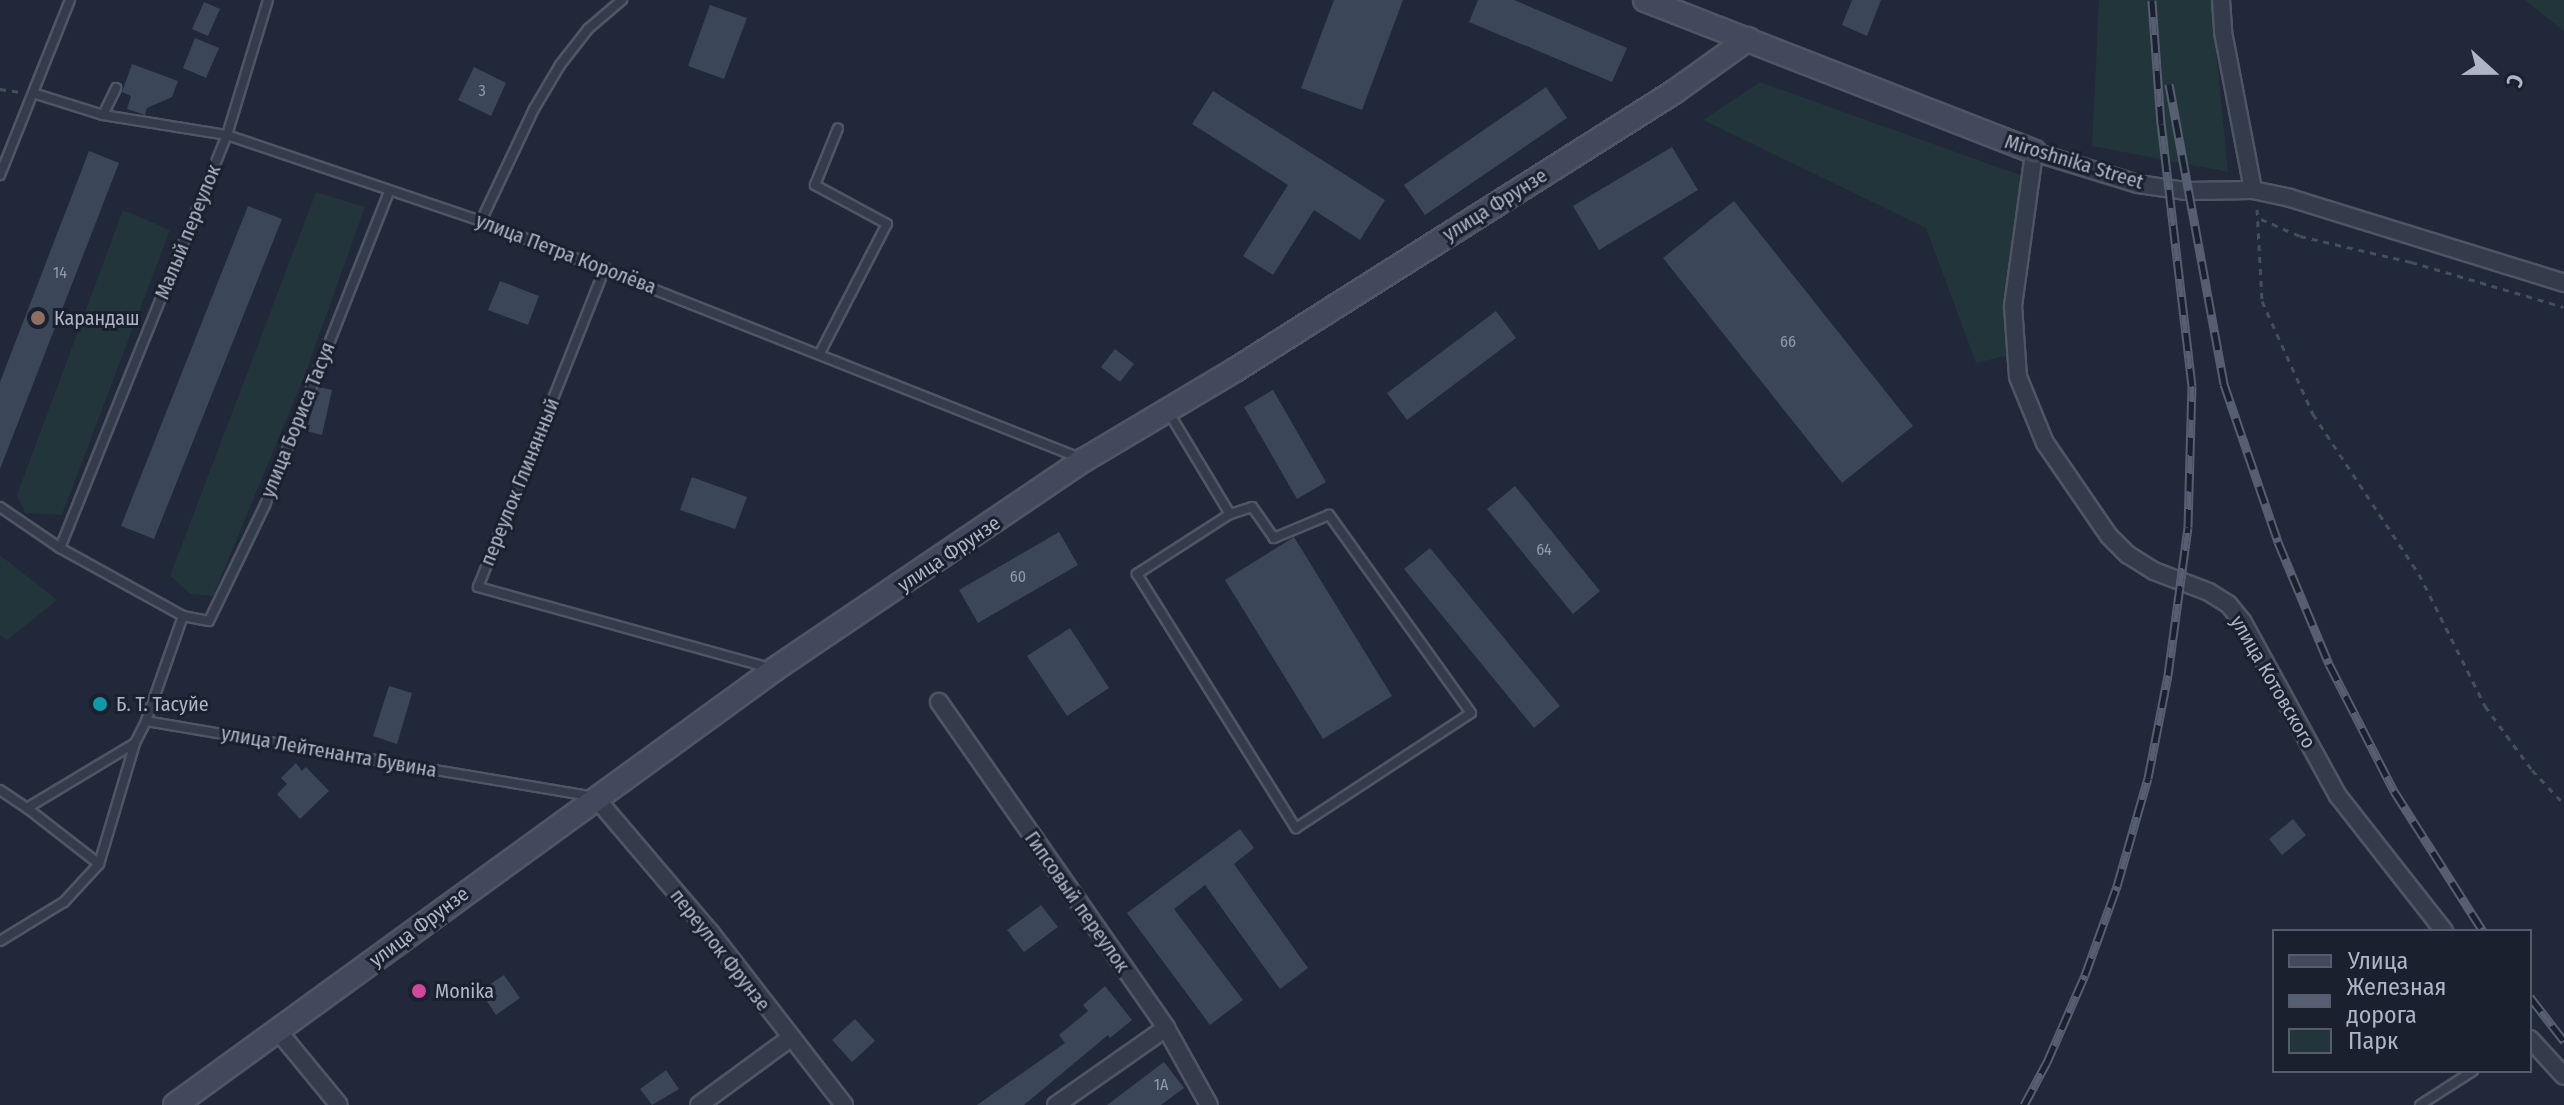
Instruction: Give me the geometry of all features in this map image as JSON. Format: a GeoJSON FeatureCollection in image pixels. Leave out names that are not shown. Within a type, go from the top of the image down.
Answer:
{"type":"FeatureCollection","features":[{"type":"Feature","properties":{"kind":"main road","name":"Miroshnika Street"},"geometry":{"type":"LineString","coordinates":[[1645,0],[2034,152]]}},
{"type":"Feature","properties":{"kind":"main road","name":"улица Фрунзе"},"geometry":{"type":"LineString","coordinates":[[175,1105],[775,669],[1084,460],[1168,412],[1674,92],[1748,39]]}},
{"type":"Feature","properties":{"kind":"street"},"geometry":{"type":"LineString","coordinates":[[2221,0],[2223,32],[2253,190]]}},
{"type":"Feature","properties":{"kind":"street","name":"Miroshnika Street"},"geometry":{"type":"LineString","coordinates":[[2034,152],[2138,184],[2186,191],[2253,190],[2290,198],[2564,283]]}},
{"type":"Feature","properties":{"kind":"street","name":"улица Котовского"},"geometry":{"type":"LineString","coordinates":[[2034,152],[2013,306],[2018,377],[2045,443],[2109,536],[2128,555],[2154,571],[2209,592],[2228,604],[2242,621],[2338,796],[2442,929]]}},
{"type":"Feature","properties":{"kind":"street","name":"Гипсовый переулок"},"geometry":{"type":"LineString","coordinates":[[939,702],[1166,1028],[1209,1105]]}},
{"type":"Feature","properties":{"kind":"street","name":"переулок Фрунзе"},"geometry":{"type":"LineString","coordinates":[[595,797],[710,932],[789,1039],[844,1105]]}},
{"type":"Feature","properties":{"kind":"street"},"geometry":{"type":"LineString","coordinates":[[1056,1105],[1166,1028]]}},
{"type":"Feature","properties":{"kind":"street"},"geometry":{"type":"LineString","coordinates":[[279,1032],[339,1105]]}},
{"type":"Feature","properties":{"kind":"street"},"geometry":{"type":"LineString","coordinates":[[699,1105],[789,1039]]}},
{"type":"Feature","properties":{"kind":"street"},"geometry":{"type":"LineString","coordinates":[[2532,1041],[2564,1076]]}},
{"type":"Feature","properties":{"kind":"lane"},"geometry":{"type":"LineString","coordinates":[[0,175],[70,0]]}},
{"type":"Feature","properties":{"kind":"lane","name":"Малый переулок"},"geometry":{"type":"LineString","coordinates":[[60,548],[227,135],[268,0]]}},
{"type":"Feature","properties":{"kind":"lane"},"geometry":{"type":"LineString","coordinates":[[481,221],[534,109],[560,65],[588,29],[622,0]]}},
{"type":"Feature","properties":{"kind":"lane"},"geometry":{"type":"LineString","coordinates":[[103,115],[116,88]]}},
{"type":"Feature","properties":{"kind":"lane","name":"улица Петра Королёва"},"geometry":{"type":"LineString","coordinates":[[33,93],[103,115],[227,135],[481,221],[1084,460]]}},
{"type":"Feature","properties":{"kind":"lane"},"geometry":{"type":"LineString","coordinates":[[820,353],[887,224],[815,185],[838,128]]}},
{"type":"Feature","properties":{"kind":"lane","name":"улица Бориса Тасуя"},"geometry":{"type":"LineString","coordinates":[[183,616],[209,621],[265,505],[389,192]]}},
{"type":"Feature","properties":{"kind":"lane","name":"переулок Глинянный"},"geometry":{"type":"LineString","coordinates":[[605,268],[478,587],[775,669]]}},
{"type":"Feature","properties":{"kind":"lane"},"geometry":{"type":"LineString","coordinates":[[1168,412],[1230,514]]}},
{"type":"Feature","properties":{"kind":"lane"},"geometry":{"type":"LineString","coordinates":[[0,507],[60,548],[183,616],[146,721],[135,743],[99,864],[64,902],[0,941]]}},
{"type":"Feature","properties":{"kind":"lane"},"geometry":{"type":"LineString","coordinates":[[1252,507],[1274,538],[1329,515],[1471,713],[1296,828],[1137,574],[1230,514],[1252,507]]}},
{"type":"Feature","properties":{"kind":"lane","name":"улица Лейтенанта Бувина"},"geometry":{"type":"LineString","coordinates":[[146,721],[595,797]]}},
{"type":"Feature","properties":{"kind":"lane"},"geometry":{"type":"LineString","coordinates":[[27,808],[135,743]]}},
{"type":"Feature","properties":{"kind":"lane"},"geometry":{"type":"LineString","coordinates":[[0,790],[99,864]]}},
{"type":"Feature","properties":{"kind":"lane"},"geometry":{"type":"LineString","coordinates":[[2420,1105],[2470,1073]]}},
{"type":"Feature","properties":{"kind":"path"},"geometry":{"type":"LineString","coordinates":[[0,89],[33,93]]}},
{"type":"Feature","properties":{"kind":"path"},"geometry":{"type":"LineString","coordinates":[[2253,190],[2259,218],[2262,301],[2313,414],[2419,574],[2485,706],[2532,770],[2564,804]]}},
{"type":"Feature","properties":{"kind":"path"},"geometry":{"type":"LineString","coordinates":[[2259,218],[2300,236],[2411,262],[2564,307]]}},
{"type":"Feature","properties":{"kind":"green space"},"geometry":{"type":"Polygon","coordinates":[[[2099,0],[2211,0],[2228,172],[2092,146],[2099,0]]]}},
{"type":"Feature","properties":{"kind":"green space"},"geometry":{"type":"Polygon","coordinates":[[[2525,0],[2564,0],[2564,31],[2525,0]]]}},
{"type":"Feature","properties":{"kind":"green space"},"geometry":{"type":"Polygon","coordinates":[[[1760,82],[2031,179],[2014,354],[1976,363],[1926,228],[1703,120],[1760,82]]]}},
{"type":"Feature","properties":{"kind":"green space"},"geometry":{"type":"Polygon","coordinates":[[[316,192],[365,207],[303,380],[213,596],[190,594],[170,576],[316,192]]]}},
{"type":"Feature","properties":{"kind":"green space"},"geometry":{"type":"Polygon","coordinates":[[[123,210],[170,230],[62,515],[25,513],[17,495],[123,210]]]}},
{"type":"Feature","properties":{"kind":"green space"},"geometry":{"type":"Polygon","coordinates":[[[0,555],[57,600],[7,640],[0,635],[0,555]]]}},
{"type":"Feature","properties":{"kind":"building"},"geometry":{"type":"Polygon","coordinates":[[[1334,0],[1403,0],[1362,110],[1301,88],[1334,0]]]}},
{"type":"Feature","properties":{"kind":"building"},"geometry":{"type":"Polygon","coordinates":[[[1478,0],[1514,0],[1627,48],[1612,82],[1469,22],[1478,0]]]}},
{"type":"Feature","properties":{"kind":"building"},"geometry":{"type":"Polygon","coordinates":[[[1852,0],[1881,0],[1867,36],[1842,25],[1852,0]]]}},
{"type":"Feature","properties":{"kind":"building"},"geometry":{"type":"Polygon","coordinates":[[[204,2],[220,9],[208,36],[192,29],[204,2]]]}},
{"type":"Feature","properties":{"kind":"building"},"geometry":{"type":"Polygon","coordinates":[[[710,5],[747,18],[724,79],[688,66],[710,5]]]}},
{"type":"Feature","properties":{"kind":"building"},"geometry":{"type":"Polygon","coordinates":[[[195,38],[219,48],[206,78],[183,68],[195,38]]]}},
{"type":"Feature","properties":{"kind":"building"},"geometry":{"type":"Polygon","coordinates":[[[132,64],[178,81],[172,97],[147,108],[145,115],[127,109],[131,96],[122,92],[132,64]]]}},
{"type":"Feature","properties":{"kind":"building"},"geometry":{"type":"Polygon","coordinates":[[[474,67],[506,83],[491,116],[458,100],[474,67]]]}},
{"type":"Feature","properties":{"kind":"building"},"geometry":{"type":"Polygon","coordinates":[[[1546,87],[1567,118],[1425,215],[1404,185],[1546,87]]]}},
{"type":"Feature","properties":{"kind":"building"},"geometry":{"type":"Polygon","coordinates":[[[1213,91],[1385,200],[1360,240],[1314,210],[1273,275],[1243,256],[1288,185],[1192,124],[1213,91]]]}},
{"type":"Feature","properties":{"kind":"building"},"geometry":{"type":"Polygon","coordinates":[[[1672,147],[1698,190],[1599,250],[1573,206],[1672,147]]]}},
{"type":"Feature","properties":{"kind":"building"},"geometry":{"type":"Polygon","coordinates":[[[89,151],[119,163],[0,469],[0,382],[89,151]]]}},
{"type":"Feature","properties":{"kind":"building"},"geometry":{"type":"Polygon","coordinates":[[[1734,201],[1913,426],[1842,483],[1663,258],[1734,201]]]}},
{"type":"Feature","properties":{"kind":"building"},"geometry":{"type":"Polygon","coordinates":[[[248,206],[282,219],[154,539],[121,526],[248,206]]]}},
{"type":"Feature","properties":{"kind":"building"},"geometry":{"type":"Polygon","coordinates":[[[500,281],[539,296],[528,325],[488,310],[500,281]]]}},
{"type":"Feature","properties":{"kind":"building"},"geometry":{"type":"Polygon","coordinates":[[[1496,311],[1516,338],[1407,420],[1387,393],[1496,311]]]}},
{"type":"Feature","properties":{"kind":"building"},"geometry":{"type":"Polygon","coordinates":[[[1115,349],[1134,364],[1120,382],[1101,367],[1115,349]]]}},
{"type":"Feature","properties":{"kind":"building"},"geometry":{"type":"Polygon","coordinates":[[[319,387],[332,390],[322,435],[306,431],[319,387]]]}},
{"type":"Feature","properties":{"kind":"building"},"geometry":{"type":"Polygon","coordinates":[[[1273,390],[1326,482],[1297,499],[1244,407],[1273,390]]]}},
{"type":"Feature","properties":{"kind":"building"},"geometry":{"type":"Polygon","coordinates":[[[692,477],[747,497],[735,529],[680,510],[692,477]]]}},
{"type":"Feature","properties":{"kind":"building"},"geometry":{"type":"Polygon","coordinates":[[[1515,486],[1600,591],[1573,614],[1487,509],[1515,486]]]}},
{"type":"Feature","properties":{"kind":"building"},"geometry":{"type":"Polygon","coordinates":[[[1059,532],[1078,565],[978,623],[959,590],[1059,532]]]}},
{"type":"Feature","properties":{"kind":"building"},"geometry":{"type":"Polygon","coordinates":[[[1294,537],[1392,696],[1323,739],[1225,580],[1294,537]]]}},
{"type":"Feature","properties":{"kind":"building"},"geometry":{"type":"Polygon","coordinates":[[[1430,548],[1560,706],[1534,728],[1404,569],[1430,548]]]}},
{"type":"Feature","properties":{"kind":"building"},"geometry":{"type":"Polygon","coordinates":[[[1070,628],[1109,688],[1067,716],[1027,656],[1070,628]]]}},
{"type":"Feature","properties":{"kind":"building"},"geometry":{"type":"Polygon","coordinates":[[[389,686],[412,693],[397,744],[373,736],[389,686]]]}},
{"type":"Feature","properties":{"kind":"building"},"geometry":{"type":"Polygon","coordinates":[[[296,763],[302,771],[306,767],[329,791],[300,819],[277,794],[287,784],[281,778],[296,763]]]}},
{"type":"Feature","properties":{"kind":"building"},"geometry":{"type":"Polygon","coordinates":[[[2293,819],[2306,835],[2282,855],[2269,839],[2293,819]]]}},
{"type":"Feature","properties":{"kind":"building"},"geometry":{"type":"Polygon","coordinates":[[[1240,829],[1254,848],[1234,864],[1308,968],[1280,989],[1205,885],[1174,909],[1243,1000],[1210,1025],[1127,913],[1240,829]]]}},
{"type":"Feature","properties":{"kind":"building"},"geometry":{"type":"Polygon","coordinates":[[[1041,905],[1058,927],[1024,952],[1007,930],[1041,905]]]}},
{"type":"Feature","properties":{"kind":"building"},"geometry":{"type":"Polygon","coordinates":[[[504,975],[520,998],[496,1015],[480,991],[504,975]]]}},
{"type":"Feature","properties":{"kind":"building"},"geometry":{"type":"Polygon","coordinates":[[[1105,986],[1132,1020],[1110,1038],[1108,1035],[1024,1105],[977,1105],[1065,1043],[1059,1035],[1088,1011],[1083,1005],[1105,986]]]}},
{"type":"Feature","properties":{"kind":"building"},"geometry":{"type":"Polygon","coordinates":[[[855,1019],[875,1041],[852,1062],[832,1040],[855,1019]]]}},
{"type":"Feature","properties":{"kind":"building"},"geometry":{"type":"Polygon","coordinates":[[[1164,1062],[1184,1088],[1161,1105],[1107,1105],[1164,1062]]]}},
{"type":"Feature","properties":{"kind":"building"},"geometry":{"type":"Polygon","coordinates":[[[666,1070],[679,1089],[652,1105],[640,1089],[666,1070]]]}},
{"type":"Feature","properties":{"kind":"railway"},"geometry":{"type":"LineString","coordinates":[[2024,1105],[2047,1062],[2085,975],[2117,886],[2148,778],[2168,675],[2188,527],[2192,386],[2161,124],[2152,0]]}},
{"type":"Feature","properties":{"kind":"railway"},"geometry":{"type":"LineString","coordinates":[[2169,84],[2224,384],[2278,542],[2329,664],[2394,791],[2482,929]]}},
{"type":"Feature","properties":{"kind":"railway"},"geometry":{"type":"LineString","coordinates":[[2532,1000],[2564,1041]]}},
{"type":"Feature","properties":{"kind":"place","name":"Карандаш"},"geometry":{"type":"Point","coordinates":[38,318]}},
{"type":"Feature","properties":{"kind":"place","name":"Б. Т. Тасуйе"},"geometry":{"type":"Point","coordinates":[100,704]}},
{"type":"Feature","properties":{"kind":"place","name":"Monika"},"geometry":{"type":"Point","coordinates":[419,991]}}]}
